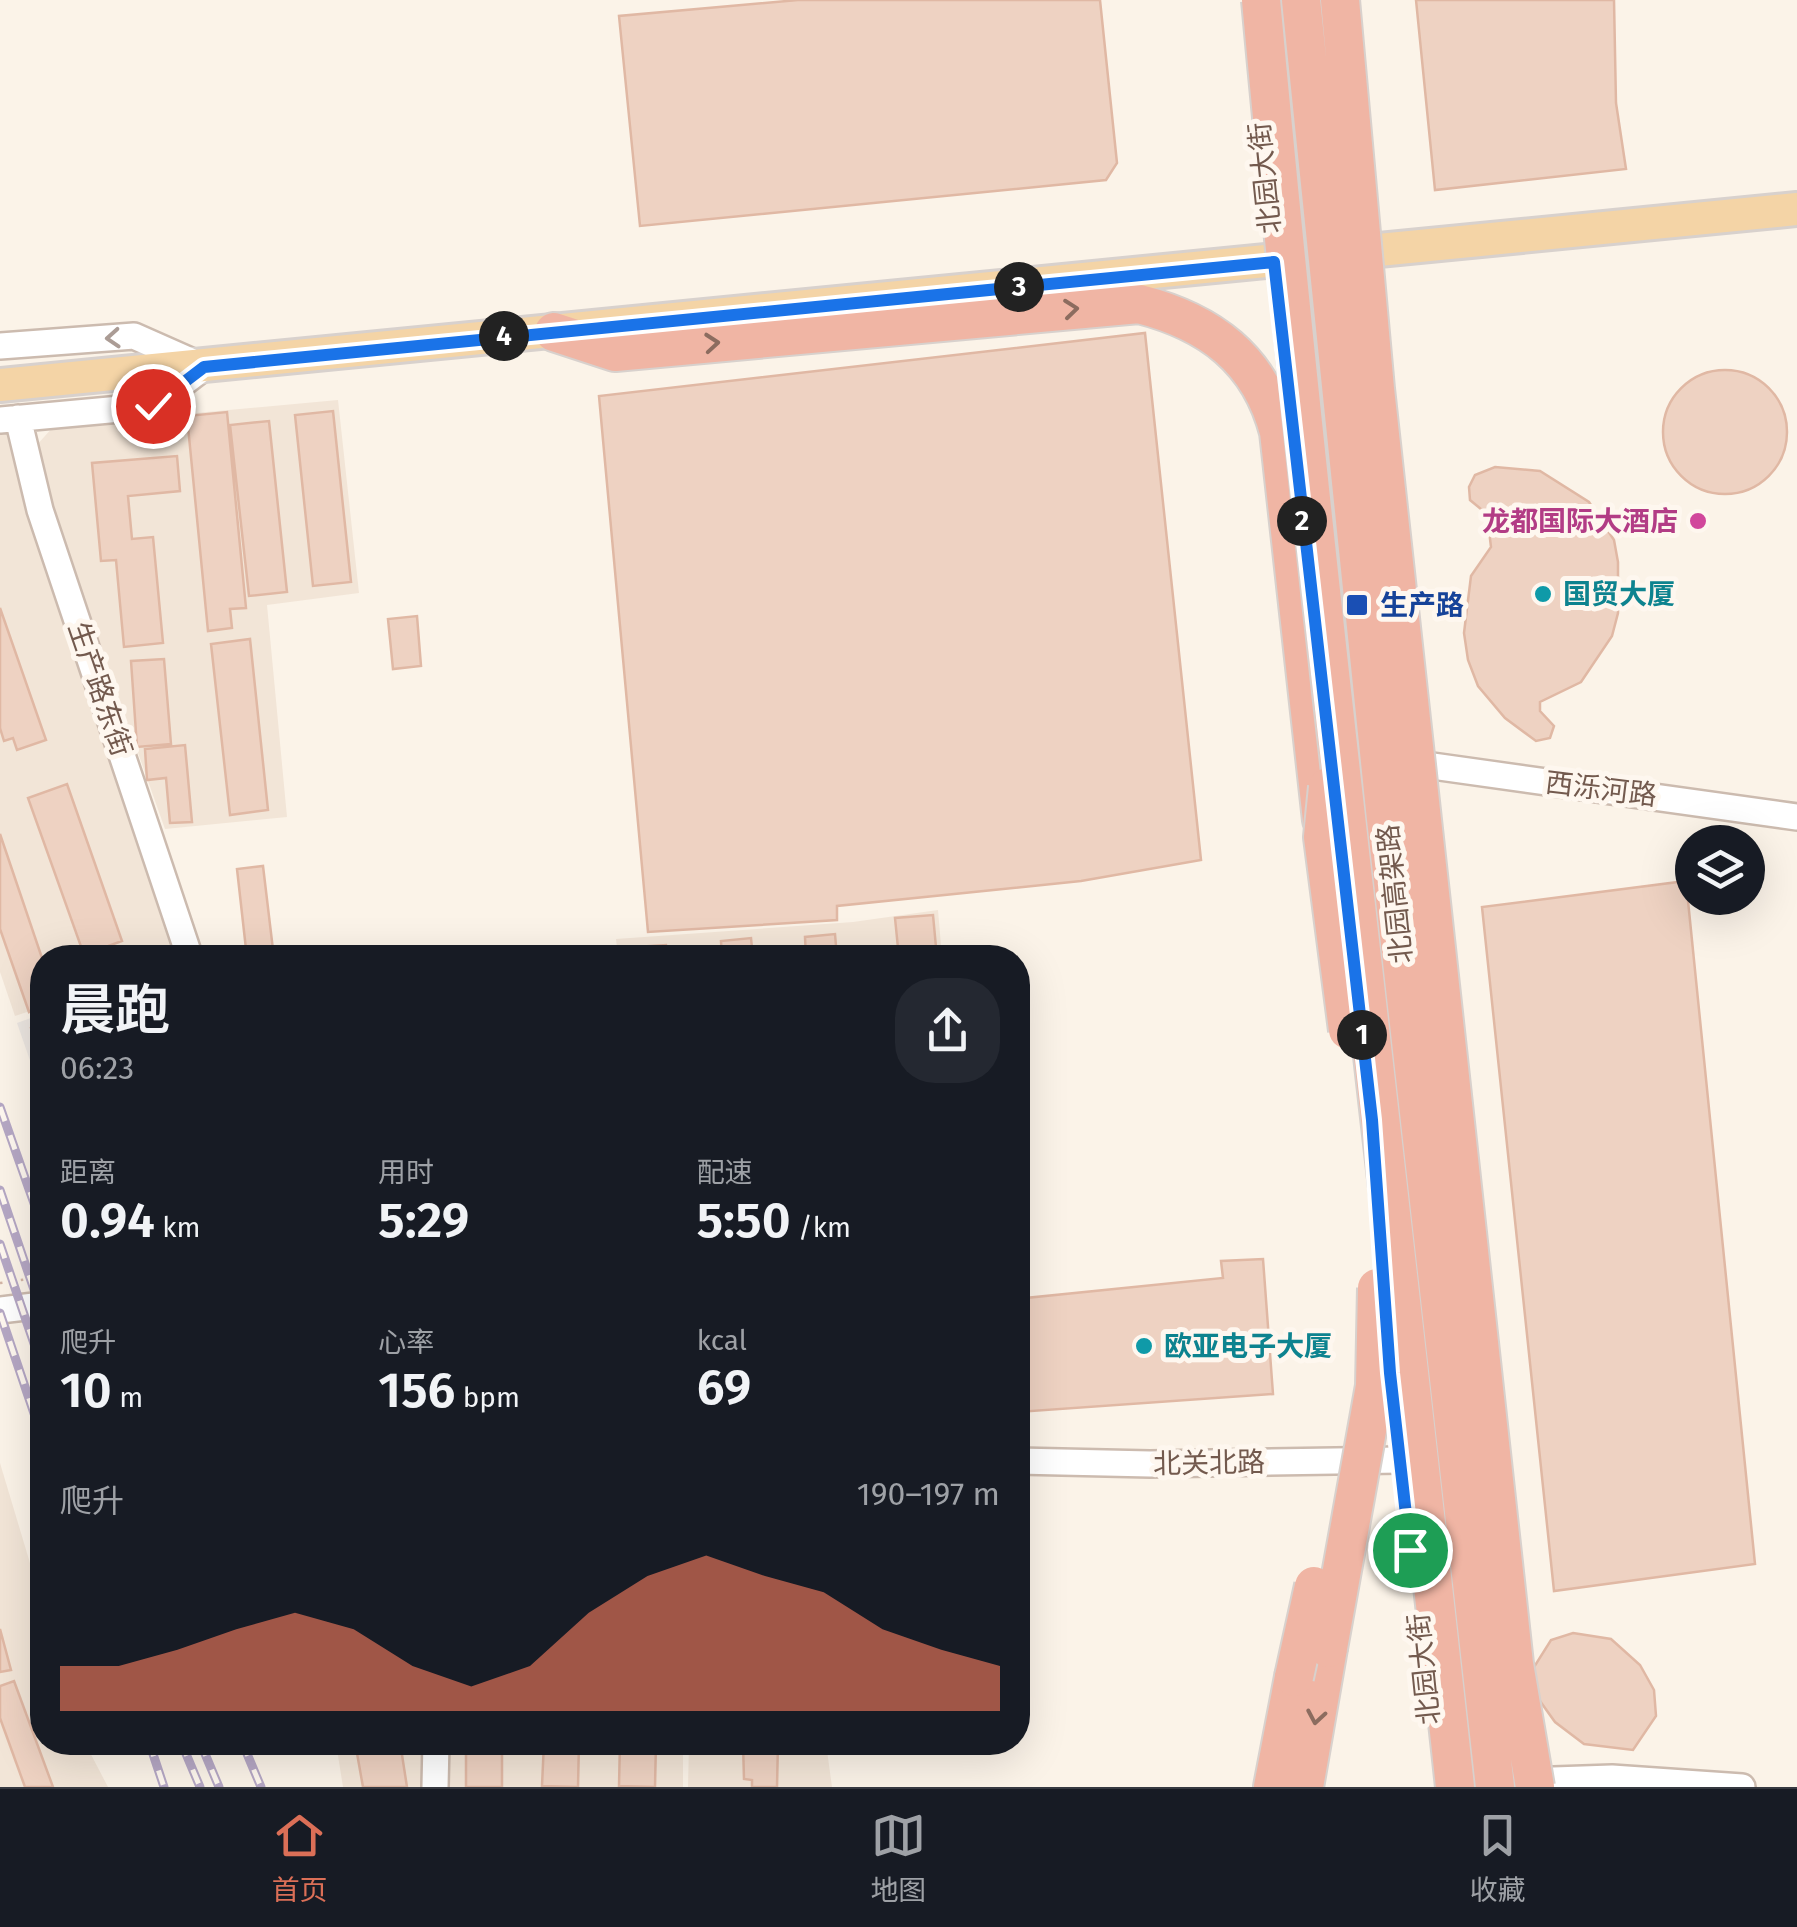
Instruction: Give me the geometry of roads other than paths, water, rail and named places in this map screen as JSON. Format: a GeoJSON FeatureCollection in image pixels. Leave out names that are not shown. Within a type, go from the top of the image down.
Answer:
{"type":"FeatureCollection","features":[{"type":"Feature","properties":{"kind":"highway","name":"北园高架路"},"geometry":{"type":"LineString","coordinates":[[1261,0],[1324,634],[1454,1787]]}},
{"type":"Feature","properties":{"kind":"highway","name":"北园高架路"},"geometry":{"type":"LineString","coordinates":[[1301,0],[1419,1110],[1514,1786]]}},
{"type":"Feature","properties":{"kind":"highway"},"geometry":{"type":"LineString","coordinates":[[1340,0],[1412,779],[1438,951],[1514,1664],[1514,1786]]}},
{"type":"Feature","properties":{"kind":"highway"},"geometry":{"type":"LineString","coordinates":[[554,332],[615,352],[1139,304],[1180,316],[1226,341],[1263,387],[1278,432],[1336,954],[1377,1270],[1375,1386],[1304,1787]]}},
{"type":"Feature","properties":{"kind":"highway"},"geometry":{"type":"LineString","coordinates":[[1364,614],[1412,779]]}},
{"type":"Feature","properties":{"kind":"highway"},"geometry":{"type":"LineString","coordinates":[[1324,634],[1329,777],[1324,838]]}},
{"type":"Feature","properties":{"kind":"highway"},"geometry":{"type":"LineString","coordinates":[[1419,1110],[1438,951]]}},
{"type":"Feature","properties":{"kind":"highway"},"geometry":{"type":"LineString","coordinates":[[1336,954],[1378,1098]]}},
{"type":"Feature","properties":{"kind":"highway"},"geometry":{"type":"LineString","coordinates":[[1273,1787],[1362,1376],[1377,1270]]}},
{"type":"Feature","properties":{"kind":"highway"},"geometry":{"type":"LineString","coordinates":[[1514,1664],[1556,1787]]}},
{"type":"Feature","properties":{"kind":"main road","name":"北园大街"},"geometry":{"type":"LineString","coordinates":[[1248,0],[1372,1120],[1400,1460],[1438,1787]]}},
{"type":"Feature","properties":{"kind":"main road"},"geometry":{"type":"LineString","coordinates":[[1324,0],[1383,600],[1412,779],[1514,1786]]}},
{"type":"Feature","properties":{"kind":"main road"},"geometry":{"type":"LineString","coordinates":[[0,385],[1797,209]]}},
{"type":"Feature","properties":{"kind":"street"},"geometry":{"type":"LineString","coordinates":[[0,346],[134,336],[204,367],[153,406],[9,419]]}},
{"type":"Feature","properties":{"kind":"street","name":"生产路东街"},"geometry":{"type":"LineString","coordinates":[[9,419],[186,945]]}},
{"type":"Feature","properties":{"kind":"street","name":"西泺河路"},"geometry":{"type":"LineString","coordinates":[[1412,779],[1797,816]]}},
{"type":"Feature","properties":{"kind":"street"},"geometry":{"type":"LineString","coordinates":[[0,1310],[30,1306]]}},
{"type":"Feature","properties":{"kind":"street","name":"北关北路"},"geometry":{"type":"LineString","coordinates":[[1030,1460],[1150,1464],[1400,1460]]}},
{"type":"Feature","properties":{"kind":"street"},"geometry":{"type":"LineString","coordinates":[[435,1787],[436,1755]]}},
{"type":"Feature","properties":{"kind":"street"},"geometry":{"type":"LineString","coordinates":[[1514,1786],[1612,1778],[1742,1787]]}},
{"type":"Feature","properties":{"kind":"railway"},"geometry":{"type":"LineString","coordinates":[[0,1107],[30,1192]]}},
{"type":"Feature","properties":{"kind":"railway"},"geometry":{"type":"LineString","coordinates":[[0,1190],[30,1278]]}},
{"type":"Feature","properties":{"kind":"railway"},"geometry":{"type":"LineString","coordinates":[[0,1244],[30,1332]]}},
{"type":"Feature","properties":{"kind":"railway"},"geometry":{"type":"LineString","coordinates":[[0,1313],[30,1402]]}},
{"type":"Feature","properties":{"kind":"railway"},"geometry":{"type":"LineString","coordinates":[[153,1755],[164,1787]]}},
{"type":"Feature","properties":{"kind":"railway"},"geometry":{"type":"LineString","coordinates":[[186,1755],[200,1787]]}},
{"type":"Feature","properties":{"kind":"railway"},"geometry":{"type":"LineString","coordinates":[[205,1755],[219,1787]]}},
{"type":"Feature","properties":{"kind":"railway"},"geometry":{"type":"LineString","coordinates":[[247,1755],[261,1787]]}},
{"type":"Feature","properties":{"kind":"place","name":"龙都国际大酒店"},"geometry":{"type":"Point","coordinates":[1698,521]}},
{"type":"Feature","properties":{"kind":"place","name":"国贸大厦"},"geometry":{"type":"Point","coordinates":[1543,594]}},
{"type":"Feature","properties":{"kind":"place","name":"生产路"},"geometry":{"type":"Point","coordinates":[1357,605]}},
{"type":"Feature","properties":{"kind":"place","name":"欧亚电子大厦"},"geometry":{"type":"Point","coordinates":[1144,1346]}}]}
